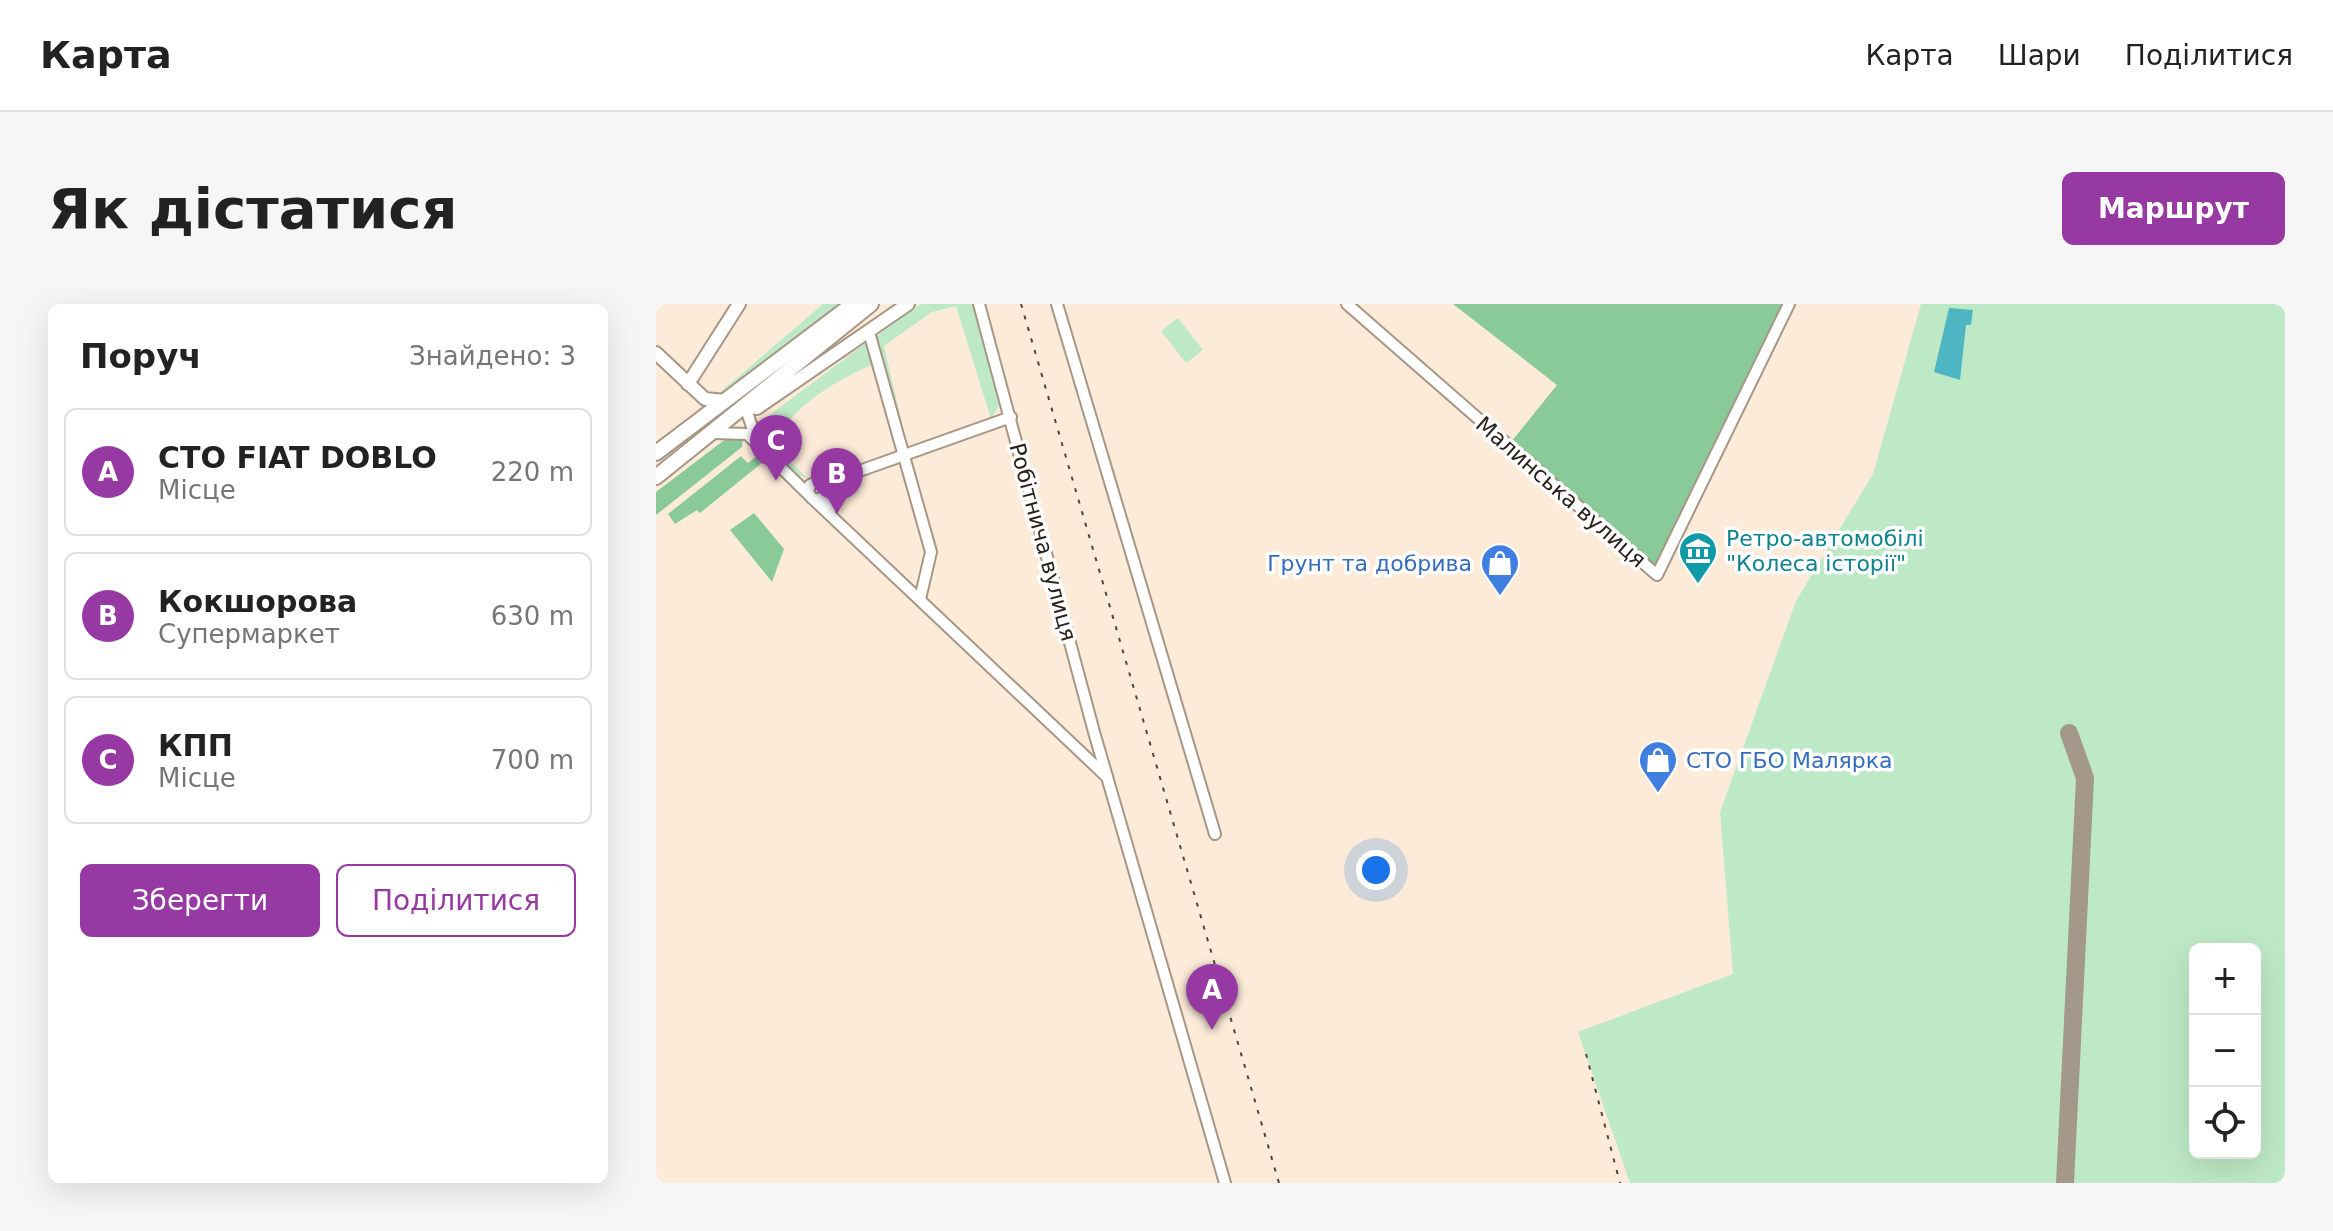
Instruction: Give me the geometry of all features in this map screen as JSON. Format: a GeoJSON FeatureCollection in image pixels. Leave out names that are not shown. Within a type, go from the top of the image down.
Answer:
{"type":"FeatureCollection","features":[{"type":"Feature","properties":{"kind":"highway"},"geometry":{"type":"LineString","coordinates":[[656,453],[853,304]]}},
{"type":"Feature","properties":{"kind":"highway"},"geometry":{"type":"LineString","coordinates":[[656,477],[871,304]]}},
{"type":"Feature","properties":{"kind":"main road"},"geometry":{"type":"LineString","coordinates":[[688,384],[739,304]]}},
{"type":"Feature","properties":{"kind":"main road"},"geometry":{"type":"LineString","coordinates":[[745,406],[757,408],[908,304]]}},
{"type":"Feature","properties":{"kind":"main road"},"geometry":{"type":"LineString","coordinates":[[656,353],[705,399],[725,401]]}},
{"type":"Feature","properties":{"kind":"main road"},"geometry":{"type":"LineString","coordinates":[[688,384],[699,404],[695,424]]}},
{"type":"Feature","properties":{"kind":"street","name":"Робітнича вулиця"},"geometry":{"type":"LineString","coordinates":[[979,304],[1094,732],[1225,1183]]}},
{"type":"Feature","properties":{"kind":"street"},"geometry":{"type":"LineString","coordinates":[[1057,304],[1215,834]]}},
{"type":"Feature","properties":{"kind":"street","name":"Малинська вулиця"},"geometry":{"type":"LineString","coordinates":[[1347,304],[1657,575],[1789,304]]}},
{"type":"Feature","properties":{"kind":"street"},"geometry":{"type":"LineString","coordinates":[[869,332],[906,453],[931,552],[920,599]]}},
{"type":"Feature","properties":{"kind":"street"},"geometry":{"type":"LineString","coordinates":[[745,406],[757,441]]}},
{"type":"Feature","properties":{"kind":"street"},"geometry":{"type":"LineString","coordinates":[[795,481],[834,480],[1011,417]]}},
{"type":"Feature","properties":{"kind":"street"},"geometry":{"type":"LineString","coordinates":[[713,433],[742,433],[757,441],[811,497],[1109,779]]}},
{"type":"Feature","properties":{"kind":"street"},"geometry":{"type":"LineString","coordinates":[[811,497],[821,499],[834,480]]}},
{"type":"Feature","properties":{"kind":"street"},"geometry":{"type":"LineString","coordinates":[[816,482],[826,493],[833,517]]}},
{"type":"Feature","properties":{"kind":"street"},"geometry":{"type":"LineString","coordinates":[[811,497],[808,488],[816,482]]}},
{"type":"Feature","properties":{"kind":"street"},"geometry":{"type":"LineString","coordinates":[[1072,745],[1084,743],[1094,732]]}},
{"type":"Feature","properties":{"kind":"green space"},"geometry":{"type":"Polygon","coordinates":[[[823,304],[845,304],[724,394],[717,395],[823,304]]]}},
{"type":"Feature","properties":{"kind":"green space"},"geometry":{"type":"Polygon","coordinates":[[[921,304],[973,304],[1001,402],[991,419],[956,306],[932,312],[884,346],[907,446],[874,338],[921,304]]]}},
{"type":"Feature","properties":{"kind":"green space"},"geometry":{"type":"Polygon","coordinates":[[[1453,304],[1784,304],[1658,568],[1650,566],[1511,442],[1557,385],[1453,304]]]}},
{"type":"Feature","properties":{"kind":"green space"},"geometry":{"type":"Polygon","coordinates":[[[1921,304],[2285,304],[2285,1183],[1630,1183],[1578,1032],[1733,974],[1720,812],[1796,601],[1873,474],[1921,304]]]}},
{"type":"Feature","properties":{"kind":"green space"},"geometry":{"type":"Polygon","coordinates":[[[1178,318],[1203,350],[1186,363],[1161,331],[1178,318]]]}},
{"type":"Feature","properties":{"kind":"green space"},"geometry":{"type":"Polygon","coordinates":[[[867,342],[874,364],[845,378],[802,407],[790,419],[774,445],[807,478],[799,475],[767,449],[759,432],[759,423],[867,342]]]}},
{"type":"Feature","properties":{"kind":"green space"},"geometry":{"type":"Polygon","coordinates":[[[743,437],[742,447],[656,515],[656,492],[727,438],[743,437]]]}},
{"type":"Feature","properties":{"kind":"green space"},"geometry":{"type":"Polygon","coordinates":[[[762,452],[768,458],[700,513],[697,510],[675,524],[668,514],[741,456],[748,463],[762,452]]]}},
{"type":"Feature","properties":{"kind":"green space"},"geometry":{"type":"Polygon","coordinates":[[[754,513],[784,549],[772,582],[730,530],[754,513]]]}},
{"type":"Feature","properties":{"kind":"water"},"geometry":{"type":"Polygon","coordinates":[[[1949,308],[1973,310],[1971,325],[1966,325],[1960,380],[1934,372],[1949,308]]]}},
{"type":"Feature","properties":{"kind":"taxiway"},"geometry":{"type":"LineString","coordinates":[[2065,1183],[2085,778],[2069,733]]}},
{"type":"Feature","properties":{"kind":"railway"},"geometry":{"type":"LineString","coordinates":[[1021,304],[1279,1183]]}},
{"type":"Feature","properties":{"kind":"railway"},"geometry":{"type":"LineString","coordinates":[[1586,1054],[1620,1183]]}},
{"type":"Feature","properties":{"kind":"place","name":"КПП"},"geometry":{"type":"Point","coordinates":[776,481]}},
{"type":"Feature","properties":{"kind":"place","name":"Кокшорова"},"geometry":{"type":"Point","coordinates":[837,514]}},
{"type":"Feature","properties":{"kind":"place","name":"Ретро-автомобілі \"Колеса історії\""},"geometry":{"type":"Point","coordinates":[1698,585]}},
{"type":"Feature","properties":{"kind":"place","name":"Грунт та добрива"},"geometry":{"type":"Point","coordinates":[1500,597]}},
{"type":"Feature","properties":{"kind":"place","name":"СТО ГБО Малярка"},"geometry":{"type":"Point","coordinates":[1658,794]}},
{"type":"Feature","properties":{"kind":"place","name":"СТО FIAT DOBLO"},"geometry":{"type":"Point","coordinates":[1212,1030]}}]}
